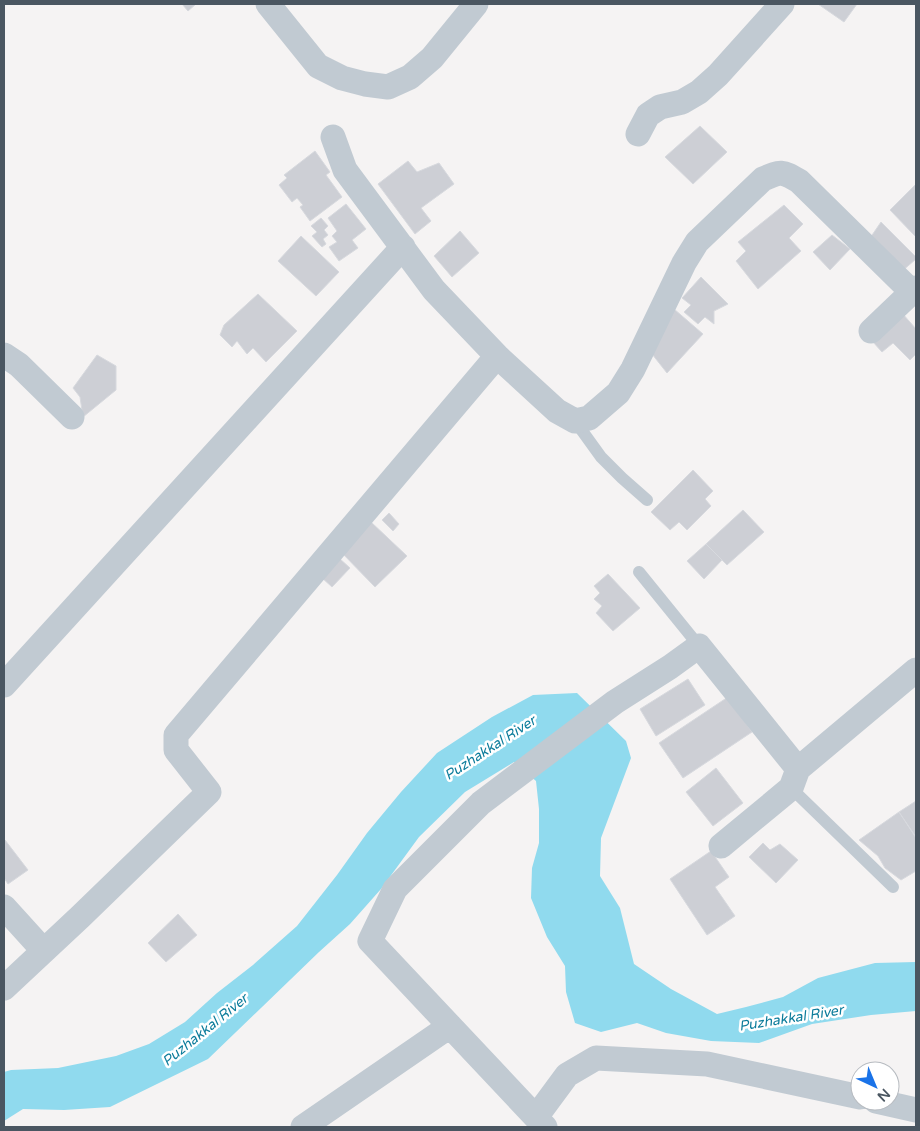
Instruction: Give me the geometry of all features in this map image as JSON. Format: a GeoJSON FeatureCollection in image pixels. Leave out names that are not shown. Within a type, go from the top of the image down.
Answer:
{"type":"FeatureCollection","features":[{"type":"Feature","properties":{"kind":"street"},"geometry":{"type":"LineString","coordinates":[[268,4],[318,66],[342,78],[388,87],[410,77],[432,58],[476,4]]}},
{"type":"Feature","properties":{"kind":"street"},"geometry":{"type":"LineString","coordinates":[[638,134],[648,115],[660,107],[682,102],[699,92],[718,75],[782,4]]}},
{"type":"Feature","properties":{"kind":"street"},"geometry":{"type":"LineString","coordinates":[[333,137],[345,170],[434,290],[497,356],[557,411],[575,421],[589,418],[618,393],[633,370],[684,263],[697,242],[763,179],[776,173],[786,173],[799,181],[914,290],[871,332]]}},
{"type":"Feature","properties":{"kind":"street"},"geometry":{"type":"LineString","coordinates":[[4,685],[402,247]]}},
{"type":"Feature","properties":{"kind":"street"},"geometry":{"type":"LineString","coordinates":[[4,355],[19,365],[72,417]]}},
{"type":"Feature","properties":{"kind":"street"},"geometry":{"type":"LineString","coordinates":[[4,988],[209,792],[176,750],[176,735],[497,356]]}},
{"type":"Feature","properties":{"kind":"street"},"geometry":{"type":"LineString","coordinates":[[794,779],[699,646],[670,667],[614,702],[481,803],[395,889],[370,941],[540,1122],[567,1074],[596,1058],[707,1064],[850,1096]]}},
{"type":"Feature","properties":{"kind":"street"},"geometry":{"type":"LineString","coordinates":[[721,846],[916,670]]}},
{"type":"Feature","properties":{"kind":"street"},"geometry":{"type":"LineString","coordinates":[[4,907],[42,950]]}},
{"type":"Feature","properties":{"kind":"street"},"geometry":{"type":"LineString","coordinates":[[302,1127],[450,1026]]}},
{"type":"Feature","properties":{"kind":"street"},"geometry":{"type":"LineString","coordinates":[[900,1106],[916,1110]]}},
{"type":"Feature","properties":{"kind":"lane"},"geometry":{"type":"LineString","coordinates":[[575,421],[602,457],[647,500]]}},
{"type":"Feature","properties":{"kind":"lane"},"geometry":{"type":"LineString","coordinates":[[639,572],[699,646]]}},
{"type":"Feature","properties":{"kind":"lane"},"geometry":{"type":"LineString","coordinates":[[794,779],[893,887]]}},
{"type":"Feature","properties":{"kind":"water","name":"Puzhakkal River"},"geometry":{"type":"Polygon","coordinates":[[[577,693],[626,741],[631,758],[601,838],[600,876],[620,908],[634,964],[671,989],[717,1014],[783,997],[818,978],[875,963],[916,962],[916,1011],[871,1015],[812,1024],[759,1043],[711,1041],[666,1033],[637,1023],[601,1032],[575,1023],[566,992],[565,966],[547,937],[531,898],[532,868],[539,843],[539,809],[536,781],[514,762],[465,792],[419,837],[381,889],[350,924],[208,1059],[110,1107],[64,1110],[23,1109],[4,1121],[4,1072],[58,1068],[116,1056],[149,1044],[185,1022],[297,926],[367,833],[437,753],[492,717],[533,695],[577,693]]]}},
{"type":"Feature","properties":{"kind":"building"},"geometry":{"type":"Polygon","coordinates":[[[182,4],[196,4],[188,11],[182,4]]]}},
{"type":"Feature","properties":{"kind":"building"},"geometry":{"type":"Polygon","coordinates":[[[818,4],[857,4],[844,22],[818,4]]]}},
{"type":"Feature","properties":{"kind":"building"},"geometry":{"type":"Polygon","coordinates":[[[700,126],[727,152],[693,184],[665,157],[700,126]]]}},
{"type":"Feature","properties":{"kind":"building"},"geometry":{"type":"Polygon","coordinates":[[[315,151],[330,172],[326,175],[342,197],[310,221],[300,207],[303,205],[297,198],[292,202],[279,185],[287,178],[284,175],[315,151]]]}},
{"type":"Feature","properties":{"kind":"building"},"geometry":{"type":"Polygon","coordinates":[[[408,161],[417,172],[439,163],[454,184],[421,208],[431,221],[415,234],[378,184],[408,161]]]}},
{"type":"Feature","properties":{"kind":"building"},"geometry":{"type":"Polygon","coordinates":[[[915,185],[916,235],[915,236],[890,210],[915,185]]]}},
{"type":"Feature","properties":{"kind":"building"},"geometry":{"type":"Polygon","coordinates":[[[346,204],[366,229],[352,240],[358,248],[339,261],[329,247],[337,242],[332,236],[337,231],[328,218],[346,204]]]}},
{"type":"Feature","properties":{"kind":"building"},"geometry":{"type":"Polygon","coordinates":[[[784,205],[803,224],[789,238],[801,251],[758,289],[736,261],[746,251],[738,242],[784,205]]]}},
{"type":"Feature","properties":{"kind":"building"},"geometry":{"type":"Polygon","coordinates":[[[321,218],[328,226],[324,230],[328,235],[323,239],[326,244],[322,247],[312,236],[317,232],[311,226],[321,218]]]}},
{"type":"Feature","properties":{"kind":"building"},"geometry":{"type":"Polygon","coordinates":[[[881,222],[916,257],[901,272],[868,241],[881,222]]]}},
{"type":"Feature","properties":{"kind":"building"},"geometry":{"type":"Polygon","coordinates":[[[460,231],[479,253],[452,277],[434,256],[460,231]]]}},
{"type":"Feature","properties":{"kind":"building"},"geometry":{"type":"Polygon","coordinates":[[[832,235],[850,249],[830,270],[813,252],[832,235]]]}},
{"type":"Feature","properties":{"kind":"building"},"geometry":{"type":"Polygon","coordinates":[[[301,236],[339,272],[316,296],[278,261],[301,236]]]}},
{"type":"Feature","properties":{"kind":"building"},"geometry":{"type":"Polygon","coordinates":[[[701,277],[728,304],[714,311],[714,324],[705,317],[698,324],[684,312],[691,305],[682,298],[701,277]]]}},
{"type":"Feature","properties":{"kind":"building"},"geometry":{"type":"Polygon","coordinates":[[[258,294],[297,331],[266,362],[253,348],[247,354],[237,341],[232,347],[220,335],[224,325],[258,294]]]}},
{"type":"Feature","properties":{"kind":"building"},"geometry":{"type":"Polygon","coordinates":[[[674,309],[703,334],[667,373],[652,354],[674,309]]]}},
{"type":"Feature","properties":{"kind":"building"},"geometry":{"type":"Polygon","coordinates":[[[902,313],[916,329],[916,354],[910,360],[893,343],[882,352],[873,342],[902,313]]]}},
{"type":"Feature","properties":{"kind":"building"},"geometry":{"type":"Polygon","coordinates":[[[97,355],[116,366],[116,390],[83,417],[80,397],[73,388],[97,355]]]}},
{"type":"Feature","properties":{"kind":"building"},"geometry":{"type":"Polygon","coordinates":[[[693,470],[713,491],[705,499],[711,506],[687,530],[679,522],[670,530],[651,512],[693,470]]]}},
{"type":"Feature","properties":{"kind":"building"},"geometry":{"type":"Polygon","coordinates":[[[743,510],[764,532],[727,565],[706,544],[743,510]]]}},
{"type":"Feature","properties":{"kind":"building"},"geometry":{"type":"Polygon","coordinates":[[[389,513],[399,524],[393,531],[382,520],[389,513]]]}},
{"type":"Feature","properties":{"kind":"building"},"geometry":{"type":"Polygon","coordinates":[[[371,522],[407,556],[375,587],[341,552],[371,522]]]}},
{"type":"Feature","properties":{"kind":"building"},"geometry":{"type":"Polygon","coordinates":[[[706,544],[722,560],[704,579],[687,561],[706,544]]]}},
{"type":"Feature","properties":{"kind":"building"},"geometry":{"type":"Polygon","coordinates":[[[339,558],[350,568],[332,587],[321,577],[339,558]]]}},
{"type":"Feature","properties":{"kind":"building"},"geometry":{"type":"Polygon","coordinates":[[[608,574],[640,608],[613,631],[596,613],[602,606],[594,599],[600,593],[594,586],[608,574]]]}},
{"type":"Feature","properties":{"kind":"building"},"geometry":{"type":"Polygon","coordinates":[[[688,679],[705,705],[656,736],[640,709],[688,679]]]}},
{"type":"Feature","properties":{"kind":"building"},"geometry":{"type":"Polygon","coordinates":[[[728,697],[752,732],[683,778],[659,743],[728,697]]]}},
{"type":"Feature","properties":{"kind":"building"},"geometry":{"type":"Polygon","coordinates":[[[716,768],[743,803],[713,826],[686,792],[716,768]]]}},
{"type":"Feature","properties":{"kind":"building"},"geometry":{"type":"Polygon","coordinates":[[[916,801],[916,837],[899,812],[916,801]]]}},
{"type":"Feature","properties":{"kind":"building"},"geometry":{"type":"Polygon","coordinates":[[[899,812],[916,838],[916,871],[901,880],[885,868],[878,856],[859,840],[899,812]]]}},
{"type":"Feature","properties":{"kind":"building"},"geometry":{"type":"Polygon","coordinates":[[[5,840],[28,870],[8,884],[4,878],[5,840]]]}},
{"type":"Feature","properties":{"kind":"building"},"geometry":{"type":"Polygon","coordinates":[[[763,843],[770,850],[780,844],[798,860],[776,883],[749,857],[763,843]]]}},
{"type":"Feature","properties":{"kind":"building"},"geometry":{"type":"Polygon","coordinates":[[[711,851],[729,877],[715,887],[735,916],[707,935],[670,879],[711,851]]]}},
{"type":"Feature","properties":{"kind":"building"},"geometry":{"type":"Polygon","coordinates":[[[178,914],[197,935],[166,962],[148,943],[178,914]]]}}]}
